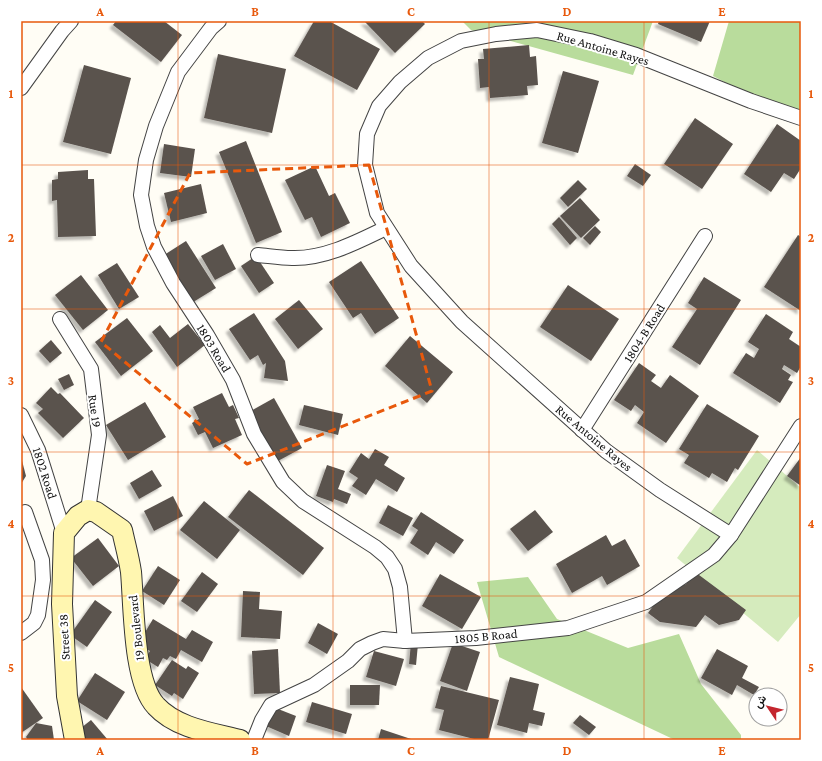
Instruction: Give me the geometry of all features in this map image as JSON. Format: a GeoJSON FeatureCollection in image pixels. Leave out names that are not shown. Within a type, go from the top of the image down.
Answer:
{"type":"FeatureCollection","features":[{"type":"Feature","properties":{"kind":"street"},"geometry":{"type":"LineString","coordinates":[[21,88],[62,31],[71,21]]}},
{"type":"Feature","properties":{"kind":"street","name":"1803 Road"},"geometry":{"type":"LineString","coordinates":[[219,21],[211,28],[178,72],[156,126],[146,160],[141,196],[147,226],[154,247],[173,283],[233,380],[254,434],[283,482],[303,501],[376,547],[387,557],[395,569],[400,587],[405,641]]}},
{"type":"Feature","properties":{"kind":"street","name":"Rue Antoine Rayes"},"geometry":{"type":"LineString","coordinates":[[731,535],[660,490],[606,451],[462,322],[411,266],[377,213],[365,165],[367,134],[379,106],[400,82],[428,58],[461,41],[496,34],[537,30],[590,41],[636,55],[751,101],[801,118]]}},
{"type":"Feature","properties":{"kind":"street"},"geometry":{"type":"LineString","coordinates":[[258,254],[293,258],[327,253],[354,244],[386,228]]}},
{"type":"Feature","properties":{"kind":"street","name":"1804-B Road"},"geometry":{"type":"LineString","coordinates":[[582,430],[705,236]]}},
{"type":"Feature","properties":{"kind":"street","name":"Rue 19"},"geometry":{"type":"LineString","coordinates":[[60,319],[91,369],[99,435],[88,510]]}},
{"type":"Feature","properties":{"kind":"street","name":"1802 Road"},"geometry":{"type":"LineString","coordinates":[[21,415],[38,450],[64,533]]}},
{"type":"Feature","properties":{"kind":"street"},"geometry":{"type":"LineString","coordinates":[[731,535],[801,426]]}},
{"type":"Feature","properties":{"kind":"street"},"geometry":{"type":"LineString","coordinates":[[64,533],[78,516],[88,510]]}},
{"type":"Feature","properties":{"kind":"street","name":"19 Boulevard"},"geometry":{"type":"LineString","coordinates":[[88,510],[96,512],[122,530],[131,571],[136,643],[143,679],[151,699],[156,706],[172,719],[206,732],[240,740]]}},
{"type":"Feature","properties":{"kind":"street"},"geometry":{"type":"LineString","coordinates":[[21,633],[34,623],[38,615],[43,580],[42,560],[25,512]]}},
{"type":"Feature","properties":{"kind":"street","name":"Street 38"},"geometry":{"type":"LineString","coordinates":[[64,533],[63,619],[67,696],[75,740]]}},
{"type":"Feature","properties":{"kind":"street","name":"1805 B Road"},"geometry":{"type":"LineString","coordinates":[[254,740],[262,720],[271,705],[314,686],[348,661],[360,649],[372,643],[384,639],[405,641],[476,638],[575,626],[646,602],[714,555],[731,535]]}},
{"type":"Feature","properties":{"kind":"highlighted area"},"geometry":{"type":"Polygon","coordinates":[[[369,165],[432,391],[247,464],[101,342],[190,173],[369,165]]]}},
{"type":"Feature","properties":{"kind":"green space"},"geometry":{"type":"Polygon","coordinates":[[[462,21],[653,21],[633,75],[471,30],[462,21]]]}},
{"type":"Feature","properties":{"kind":"green space"},"geometry":{"type":"Polygon","coordinates":[[[729,21],[801,21],[801,117],[774,108],[713,76],[729,21]]]}},
{"type":"Feature","properties":{"kind":"green space"},"geometry":{"type":"Polygon","coordinates":[[[757,450],[801,488],[801,614],[778,642],[677,558],[757,450]]]}},
{"type":"Feature","properties":{"kind":"green space"},"geometry":{"type":"Polygon","coordinates":[[[528,577],[557,619],[628,648],[679,634],[701,684],[741,735],[741,740],[675,740],[499,657],[477,582],[528,577]]]}},
{"type":"Feature","properties":{"kind":"building"},"geometry":{"type":"Polygon","coordinates":[[[116,21],[164,21],[182,35],[161,62],[113,25],[116,21]]]}},
{"type":"Feature","properties":{"kind":"building"},"geometry":{"type":"Polygon","coordinates":[[[314,21],[329,21],[380,49],[357,90],[294,56],[314,21]]]}},
{"type":"Feature","properties":{"kind":"building"},"geometry":{"type":"Polygon","coordinates":[[[364,21],[422,21],[425,24],[395,53],[364,21]]]}},
{"type":"Feature","properties":{"kind":"building"},"geometry":{"type":"Polygon","coordinates":[[[659,21],[710,21],[701,42],[658,24],[659,21]]]}},
{"type":"Feature","properties":{"kind":"building"},"geometry":{"type":"Polygon","coordinates":[[[529,45],[530,57],[536,56],[538,85],[527,86],[528,95],[490,98],[489,87],[480,88],[478,59],[484,59],[483,49],[529,45]]]}},
{"type":"Feature","properties":{"kind":"building"},"geometry":{"type":"Polygon","coordinates":[[[218,54],[286,69],[272,133],[204,118],[218,54]]]}},
{"type":"Feature","properties":{"kind":"building"},"geometry":{"type":"Polygon","coordinates":[[[84,65],[131,78],[111,154],[63,142],[84,65]]]}},
{"type":"Feature","properties":{"kind":"building"},"geometry":{"type":"Polygon","coordinates":[[[563,71],[599,81],[578,153],[542,143],[563,71]]]}},
{"type":"Feature","properties":{"kind":"building"},"geometry":{"type":"Polygon","coordinates":[[[695,118],[733,144],[702,189],[664,164],[695,118]]]}},
{"type":"Feature","properties":{"kind":"building"},"geometry":{"type":"Polygon","coordinates":[[[777,124],[801,141],[801,168],[794,179],[784,173],[771,192],[744,174],[777,124]]]}},
{"type":"Feature","properties":{"kind":"building"},"geometry":{"type":"Polygon","coordinates":[[[246,141],[282,232],[256,243],[219,152],[246,141]]]}},
{"type":"Feature","properties":{"kind":"building"},"geometry":{"type":"Polygon","coordinates":[[[164,144],[195,149],[191,177],[160,173],[164,144]]]}},
{"type":"Feature","properties":{"kind":"building"},"geometry":{"type":"Polygon","coordinates":[[[635,164],[651,175],[643,186],[627,176],[635,164]]]}},
{"type":"Feature","properties":{"kind":"building"},"geometry":{"type":"Polygon","coordinates":[[[315,166],[329,196],[335,193],[350,223],[321,237],[312,217],[305,220],[285,180],[315,166]]]}},
{"type":"Feature","properties":{"kind":"building"},"geometry":{"type":"Polygon","coordinates":[[[88,170],[88,179],[94,179],[96,236],[58,237],[57,200],[52,201],[52,180],[58,179],[58,172],[88,170]]]}},
{"type":"Feature","properties":{"kind":"building"},"geometry":{"type":"Polygon","coordinates":[[[578,180],[587,189],[568,207],[560,198],[578,180]]]}},
{"type":"Feature","properties":{"kind":"building"},"geometry":{"type":"Polygon","coordinates":[[[201,184],[207,213],[171,222],[164,193],[201,184]]]}},
{"type":"Feature","properties":{"kind":"building"},"geometry":{"type":"Polygon","coordinates":[[[580,198],[600,220],[581,238],[560,216],[580,198]]]}},
{"type":"Feature","properties":{"kind":"building"},"geometry":{"type":"Polygon","coordinates":[[[559,217],[577,238],[570,245],[552,224],[559,217]]]}},
{"type":"Feature","properties":{"kind":"building"},"geometry":{"type":"Polygon","coordinates":[[[595,226],[601,232],[590,245],[583,238],[595,226]]]}},
{"type":"Feature","properties":{"kind":"building"},"geometry":{"type":"Polygon","coordinates":[[[798,235],[801,237],[801,311],[764,287],[798,235]]]}},
{"type":"Feature","properties":{"kind":"building"},"geometry":{"type":"Polygon","coordinates":[[[186,241],[216,288],[190,304],[161,257],[186,241]]]}},
{"type":"Feature","properties":{"kind":"building"},"geometry":{"type":"Polygon","coordinates":[[[223,244],[236,269],[215,280],[201,256],[223,244]]]}},
{"type":"Feature","properties":{"kind":"building"},"geometry":{"type":"Polygon","coordinates":[[[256,256],[274,283],[259,293],[241,266],[256,256]]]}},
{"type":"Feature","properties":{"kind":"building"},"geometry":{"type":"Polygon","coordinates":[[[361,261],[399,318],[375,334],[361,313],[353,318],[329,282],[361,261]]]}},
{"type":"Feature","properties":{"kind":"building"},"geometry":{"type":"Polygon","coordinates":[[[117,263],[139,297],[119,309],[98,275],[117,263]]]}},
{"type":"Feature","properties":{"kind":"building"},"geometry":{"type":"Polygon","coordinates":[[[81,275],[108,310],[83,330],[55,295],[81,275]]]}},
{"type":"Feature","properties":{"kind":"building"},"geometry":{"type":"Polygon","coordinates":[[[704,277],[741,300],[700,365],[672,347],[697,309],[688,303],[704,277]]]}},
{"type":"Feature","properties":{"kind":"building"},"geometry":{"type":"Polygon","coordinates":[[[568,285],[619,319],[591,361],[540,327],[568,285]]]}},
{"type":"Feature","properties":{"kind":"building"},"geometry":{"type":"Polygon","coordinates":[[[299,300],[323,329],[298,349],[275,319],[299,300]]]}},
{"type":"Feature","properties":{"kind":"building"},"geometry":{"type":"Polygon","coordinates":[[[254,313],[285,361],[288,381],[264,378],[266,363],[263,365],[258,355],[250,360],[229,329],[254,313]]]}},
{"type":"Feature","properties":{"kind":"building"},"geometry":{"type":"Polygon","coordinates":[[[766,314],[793,332],[789,339],[801,347],[801,366],[797,373],[784,365],[782,369],[791,375],[788,380],[793,382],[780,403],[733,373],[746,353],[754,358],[759,349],[748,342],[766,314]]]}},
{"type":"Feature","properties":{"kind":"building"},"geometry":{"type":"Polygon","coordinates":[[[127,318],[153,351],[121,376],[95,342],[127,318]]]}},
{"type":"Feature","properties":{"kind":"building"},"geometry":{"type":"Polygon","coordinates":[[[188,324],[205,345],[177,367],[152,332],[160,325],[170,338],[188,324]]]}},
{"type":"Feature","properties":{"kind":"building"},"geometry":{"type":"Polygon","coordinates":[[[410,336],[453,372],[427,403],[385,366],[410,336]]]}},
{"type":"Feature","properties":{"kind":"building"},"geometry":{"type":"Polygon","coordinates":[[[51,340],[62,353],[50,363],[39,351],[51,340]]]}},
{"type":"Feature","properties":{"kind":"building"},"geometry":{"type":"Polygon","coordinates":[[[639,363],[656,375],[651,381],[661,388],[670,375],[699,396],[666,443],[637,423],[644,412],[635,405],[631,411],[614,400],[639,363]]]}},
{"type":"Feature","properties":{"kind":"building"},"geometry":{"type":"Polygon","coordinates":[[[69,374],[74,385],[64,390],[58,379],[69,374]]]}},
{"type":"Feature","properties":{"kind":"building"},"geometry":{"type":"Polygon","coordinates":[[[51,387],[58,394],[60,393],[84,418],[63,438],[38,413],[43,409],[36,403],[51,387]]]}},
{"type":"Feature","properties":{"kind":"building"},"geometry":{"type":"Polygon","coordinates":[[[222,393],[229,407],[233,405],[239,418],[235,419],[242,435],[213,448],[205,432],[198,435],[192,423],[199,419],[193,407],[222,393]]]}},
{"type":"Feature","properties":{"kind":"building"},"geometry":{"type":"Polygon","coordinates":[[[274,398],[302,448],[276,462],[249,412],[274,398]]]}},
{"type":"Feature","properties":{"kind":"building"},"geometry":{"type":"Polygon","coordinates":[[[145,402],[166,437],[128,460],[106,425],[145,402]]]}},
{"type":"Feature","properties":{"kind":"building"},"geometry":{"type":"Polygon","coordinates":[[[707,404],[759,436],[738,470],[735,468],[727,482],[712,473],[709,478],[684,463],[689,455],[679,449],[707,404]]]}},
{"type":"Feature","properties":{"kind":"building"},"geometry":{"type":"Polygon","coordinates":[[[304,405],[343,414],[338,435],[299,425],[304,405]]]}},
{"type":"Feature","properties":{"kind":"building"},"geometry":{"type":"Polygon","coordinates":[[[375,449],[389,457],[384,465],[405,478],[397,492],[376,479],[366,495],[352,486],[358,478],[349,472],[361,453],[369,459],[375,449]]]}},
{"type":"Feature","properties":{"kind":"building"},"geometry":{"type":"Polygon","coordinates":[[[21,457],[26,476],[21,484],[21,457]]]}},
{"type":"Feature","properties":{"kind":"building"},"geometry":{"type":"Polygon","coordinates":[[[801,457],[801,486],[787,476],[801,457]]]}},
{"type":"Feature","properties":{"kind":"building"},"geometry":{"type":"Polygon","coordinates":[[[327,465],[345,471],[338,489],[351,494],[347,504],[334,499],[333,502],[316,496],[327,465]]]}},
{"type":"Feature","properties":{"kind":"building"},"geometry":{"type":"Polygon","coordinates":[[[152,470],[162,486],[139,499],[130,483],[152,470]]]}},
{"type":"Feature","properties":{"kind":"building"},"geometry":{"type":"Polygon","coordinates":[[[249,490],[324,548],[303,575],[228,517],[249,490]]]}},
{"type":"Feature","properties":{"kind":"building"},"geometry":{"type":"Polygon","coordinates":[[[173,496],[183,516],[154,531],[144,511],[173,496]]]}},
{"type":"Feature","properties":{"kind":"building"},"geometry":{"type":"Polygon","coordinates":[[[204,501],[240,530],[217,559],[180,530],[204,501]]]}},
{"type":"Feature","properties":{"kind":"building"},"geometry":{"type":"Polygon","coordinates":[[[388,505],[413,518],[403,536],[379,523],[388,505]]]}},
{"type":"Feature","properties":{"kind":"building"},"geometry":{"type":"Polygon","coordinates":[[[535,510],[553,532],[528,551],[510,529],[535,510]]]}},
{"type":"Feature","properties":{"kind":"building"},"geometry":{"type":"Polygon","coordinates":[[[421,512],[464,540],[454,554],[436,542],[428,555],[410,543],[418,530],[412,526],[421,512]]]}},
{"type":"Feature","properties":{"kind":"building"},"geometry":{"type":"Polygon","coordinates":[[[606,535],[612,546],[625,539],[640,566],[607,585],[602,576],[572,593],[556,564],[606,535]]]}},
{"type":"Feature","properties":{"kind":"building"},"geometry":{"type":"Polygon","coordinates":[[[98,538],[119,566],[93,586],[71,558],[98,538]]]}},
{"type":"Feature","properties":{"kind":"building"},"geometry":{"type":"Polygon","coordinates":[[[158,566],[180,580],[164,605],[142,591],[158,566]]]}},
{"type":"Feature","properties":{"kind":"building"},"geometry":{"type":"Polygon","coordinates":[[[202,572],[218,584],[197,612],[181,601],[202,572]]]}},
{"type":"Feature","properties":{"kind":"building"},"geometry":{"type":"Polygon","coordinates":[[[695,572],[746,610],[739,620],[719,625],[705,615],[696,627],[660,622],[648,613],[659,598],[655,596],[686,584],[695,572]]]}},
{"type":"Feature","properties":{"kind":"building"},"geometry":{"type":"Polygon","coordinates":[[[440,574],[481,597],[462,629],[422,606],[440,574]]]}},
{"type":"Feature","properties":{"kind":"building"},"geometry":{"type":"Polygon","coordinates":[[[243,591],[260,592],[259,609],[282,611],[280,639],[241,637],[243,591]]]}},
{"type":"Feature","properties":{"kind":"building"},"geometry":{"type":"Polygon","coordinates":[[[95,600],[112,612],[87,647],[70,635],[95,600]]]}},
{"type":"Feature","properties":{"kind":"building"},"geometry":{"type":"Polygon","coordinates":[[[153,619],[186,639],[192,630],[213,642],[202,662],[181,650],[176,659],[170,656],[167,660],[163,658],[158,667],[145,659],[150,651],[138,644],[153,619]]]}},
{"type":"Feature","properties":{"kind":"building"},"geometry":{"type":"Polygon","coordinates":[[[318,623],[338,634],[327,654],[308,643],[318,623]]]}},
{"type":"Feature","properties":{"kind":"building"},"geometry":{"type":"Polygon","coordinates":[[[411,643],[418,644],[416,665],[409,664],[411,643]]]}},
{"type":"Feature","properties":{"kind":"building"},"geometry":{"type":"Polygon","coordinates":[[[453,643],[480,652],[467,691],[440,681],[453,643]]]}},
{"type":"Feature","properties":{"kind":"building"},"geometry":{"type":"Polygon","coordinates":[[[278,649],[280,693],[254,694],[252,651],[278,649]]]}},
{"type":"Feature","properties":{"kind":"building"},"geometry":{"type":"Polygon","coordinates":[[[717,649],[748,666],[742,678],[759,687],[748,687],[748,691],[737,685],[732,695],[701,678],[717,649]]]}},
{"type":"Feature","properties":{"kind":"building"},"geometry":{"type":"Polygon","coordinates":[[[374,651],[404,659],[396,686],[366,677],[374,651]]]}},
{"type":"Feature","properties":{"kind":"building"},"geometry":{"type":"Polygon","coordinates":[[[172,660],[186,669],[188,666],[199,673],[183,699],[174,693],[172,696],[155,685],[172,660]]]}},
{"type":"Feature","properties":{"kind":"building"},"geometry":{"type":"Polygon","coordinates":[[[95,673],[125,692],[107,720],[77,701],[95,673]]]}},
{"type":"Feature","properties":{"kind":"building"},"geometry":{"type":"Polygon","coordinates":[[[510,677],[539,684],[533,710],[545,713],[542,726],[529,723],[527,733],[497,725],[510,677]]]}},
{"type":"Feature","properties":{"kind":"building"},"geometry":{"type":"Polygon","coordinates":[[[350,685],[380,685],[379,705],[350,705],[350,685]]]}},
{"type":"Feature","properties":{"kind":"building"},"geometry":{"type":"Polygon","coordinates":[[[441,686],[499,700],[488,740],[478,740],[439,730],[444,710],[435,708],[441,686]]]}},
{"type":"Feature","properties":{"kind":"building"},"geometry":{"type":"Polygon","coordinates":[[[21,687],[43,718],[21,733],[21,687]]]}},
{"type":"Feature","properties":{"kind":"building"},"geometry":{"type":"Polygon","coordinates":[[[312,702],[352,714],[346,734],[306,722],[312,702]]]}},
{"type":"Feature","properties":{"kind":"building"},"geometry":{"type":"Polygon","coordinates":[[[273,707],[296,716],[289,736],[266,726],[273,707]]]}},
{"type":"Feature","properties":{"kind":"building"},"geometry":{"type":"Polygon","coordinates":[[[580,715],[596,727],[589,735],[573,723],[580,715]]]}},
{"type":"Feature","properties":{"kind":"building"},"geometry":{"type":"Polygon","coordinates":[[[91,720],[108,740],[83,740],[76,732],[91,720]]]}},
{"type":"Feature","properties":{"kind":"building"},"geometry":{"type":"Polygon","coordinates":[[[36,723],[52,726],[54,740],[28,740],[26,737],[36,723]]]}},
{"type":"Feature","properties":{"kind":"building"},"geometry":{"type":"Polygon","coordinates":[[[381,729],[414,740],[378,740],[381,729]]]}}]}
